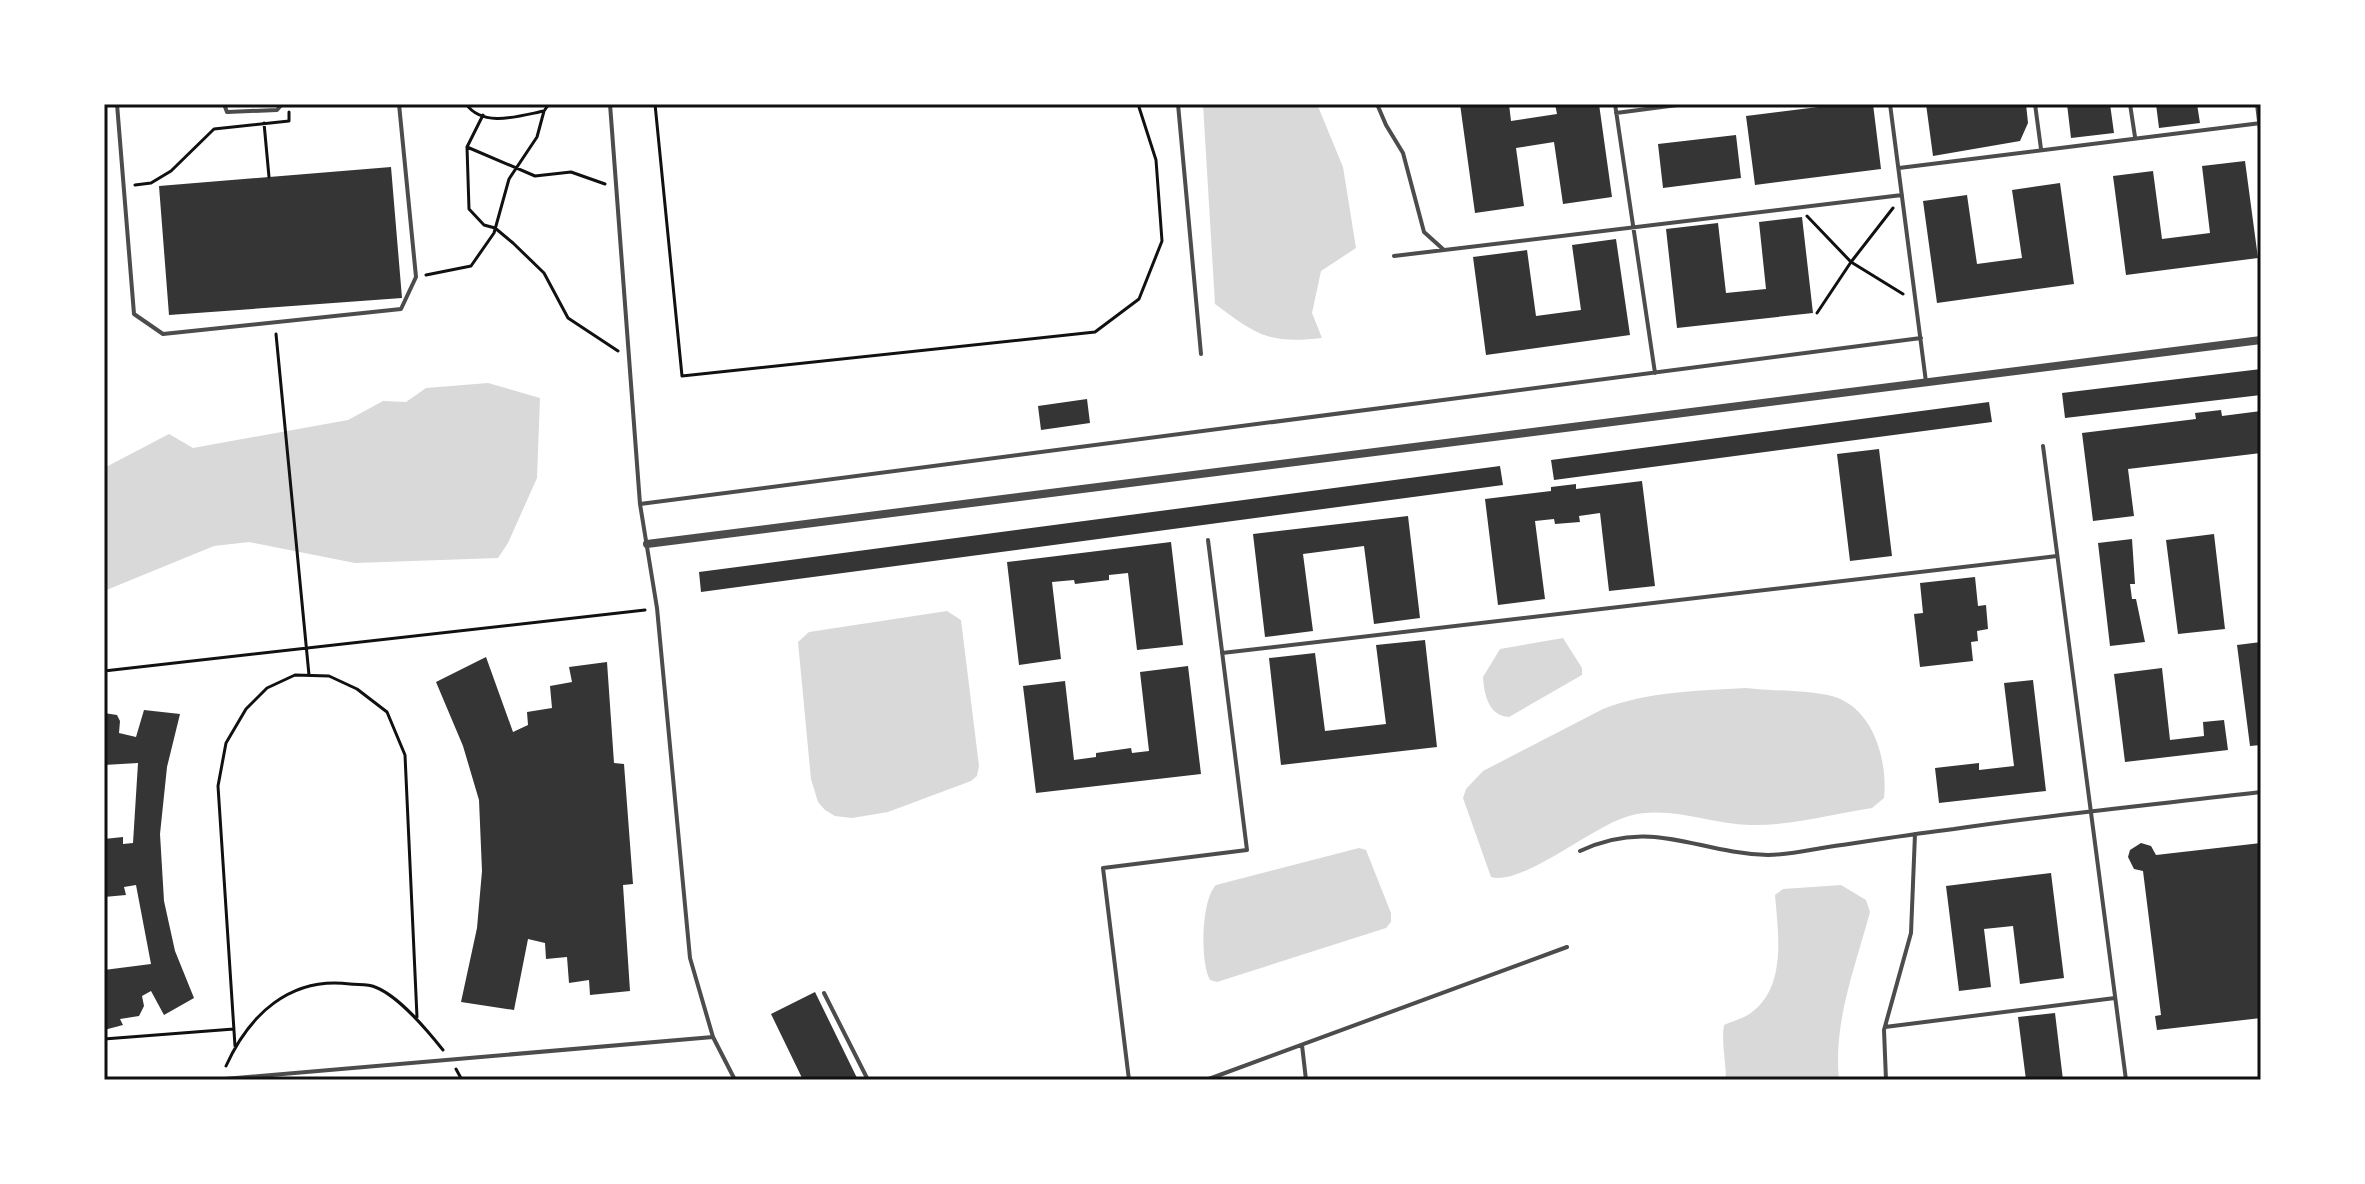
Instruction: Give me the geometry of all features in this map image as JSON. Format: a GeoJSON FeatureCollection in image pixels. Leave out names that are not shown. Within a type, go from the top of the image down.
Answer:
{"type":"FeatureCollection","features":[{"type":"Feature","properties":{"kind":"street"},"geometry":{"type":"LineString","coordinates":[[647,544],[2261,340]]}},
{"type":"Feature","properties":{"kind":"lane"},"geometry":{"type":"LineString","coordinates":[[117,104],[134,314],[163,334],[401,309],[416,277],[399,104]]}},
{"type":"Feature","properties":{"kind":"lane"},"geometry":{"type":"LineString","coordinates":[[224,104],[227,112],[277,110],[282,104]]}},
{"type":"Feature","properties":{"kind":"lane"},"geometry":{"type":"LineString","coordinates":[[610,104],[640,504],[657,608],[690,958],[713,1037],[735,1080]]}},
{"type":"Feature","properties":{"kind":"lane"},"geometry":{"type":"LineString","coordinates":[[1178,104],[1201,354]]}},
{"type":"Feature","properties":{"kind":"lane"},"geometry":{"type":"LineString","coordinates":[[1377,104],[1403,153],[1424,232],[1444,250]]}},
{"type":"Feature","properties":{"kind":"lane"},"geometry":{"type":"LineString","coordinates":[[1615,104],[1655,373]]}},
{"type":"Feature","properties":{"kind":"lane"},"geometry":{"type":"LineString","coordinates":[[1616,113],[1685,104]]}},
{"type":"Feature","properties":{"kind":"lane"},"geometry":{"type":"LineString","coordinates":[[1890,104],[1926,382]]}},
{"type":"Feature","properties":{"kind":"lane"},"geometry":{"type":"LineString","coordinates":[[2035,104],[2041,150]]}},
{"type":"Feature","properties":{"kind":"lane"},"geometry":{"type":"LineString","coordinates":[[2130,104],[2135,138]]}},
{"type":"Feature","properties":{"kind":"lane"},"geometry":{"type":"LineString","coordinates":[[2257,104],[2261,138]]}},
{"type":"Feature","properties":{"kind":"lane"},"geometry":{"type":"LineString","coordinates":[[1899,168],[2260,123]]}},
{"type":"Feature","properties":{"kind":"lane"},"geometry":{"type":"LineString","coordinates":[[1394,256],[1902,195]]}},
{"type":"Feature","properties":{"kind":"lane"},"geometry":{"type":"LineString","coordinates":[[640,504],[1921,338]]}},
{"type":"Feature","properties":{"kind":"lane"},"geometry":{"type":"LineString","coordinates":[[2043,446],[2126,1080]]}},
{"type":"Feature","properties":{"kind":"lane"},"geometry":{"type":"LineString","coordinates":[[1129,1080],[1103,868],[1247,850],[1208,540]]}},
{"type":"Feature","properties":{"kind":"lane"},"geometry":{"type":"LineString","coordinates":[[1222,653],[2057,556]]}},
{"type":"Feature","properties":{"kind":"lane"},"geometry":{"type":"LineString","coordinates":[[1580,851],[1602,841],[1628,835],[1675,838],[1730,852],[1772,855],[1915,834],[2261,792]]}},
{"type":"Feature","properties":{"kind":"lane"},"geometry":{"type":"LineString","coordinates":[[1886,1080],[1885,1027],[1911,933],[1915,834]]}},
{"type":"Feature","properties":{"kind":"lane"},"geometry":{"type":"LineString","coordinates":[[1206,1080],[1567,947]]}},
{"type":"Feature","properties":{"kind":"lane"},"geometry":{"type":"LineString","coordinates":[[824,993],[868,1080]]}},
{"type":"Feature","properties":{"kind":"lane"},"geometry":{"type":"LineString","coordinates":[[1885,1027],[2115,998]]}},
{"type":"Feature","properties":{"kind":"lane"},"geometry":{"type":"LineString","coordinates":[[213,1080],[713,1037]]}},
{"type":"Feature","properties":{"kind":"lane"},"geometry":{"type":"LineString","coordinates":[[1302,1045],[1306,1080]]}},
{"type":"Feature","properties":{"kind":"path"},"geometry":{"type":"LineString","coordinates":[[124,187],[151,183],[171,171],[214,129],[289,121],[289,104]]}},
{"type":"Feature","properties":{"kind":"path"},"geometry":{"type":"LineString","coordinates":[[466,104],[471,112],[500,120],[544,111]]}},
{"type":"Feature","properties":{"kind":"path"},"geometry":{"type":"LineString","coordinates":[[655,104],[682,376],[1095,332],[1139,299],[1162,241],[1156,160],[1138,104]]}},
{"type":"Feature","properties":{"kind":"path"},"geometry":{"type":"LineString","coordinates":[[416,277],[471,266],[495,228],[509,179],[537,137],[547,105]]}},
{"type":"Feature","properties":{"kind":"path"},"geometry":{"type":"LineString","coordinates":[[263,111],[269,177]]}},
{"type":"Feature","properties":{"kind":"path"},"geometry":{"type":"LineString","coordinates":[[483,115],[467,147],[469,209],[484,225],[495,228],[544,273],[568,318],[629,358]]}},
{"type":"Feature","properties":{"kind":"path"},"geometry":{"type":"LineString","coordinates":[[467,147],[535,176],[571,172],[616,188]]}},
{"type":"Feature","properties":{"kind":"path"},"geometry":{"type":"LineString","coordinates":[[1817,313],[1902,195]]}},
{"type":"Feature","properties":{"kind":"path"},"geometry":{"type":"LineString","coordinates":[[1799,208],[1851,262],[1916,303]]}},
{"type":"Feature","properties":{"kind":"path"},"geometry":{"type":"LineString","coordinates":[[275,322],[309,675]]}},
{"type":"Feature","properties":{"kind":"path"},"geometry":{"type":"LineString","coordinates":[[104,671],[657,608]]}},
{"type":"Feature","properties":{"kind":"path"},"geometry":{"type":"LineString","coordinates":[[235,1046],[218,786],[226,743],[246,709],[267,688],[295,675],[329,676],[357,689],[387,712],[405,755],[417,1017]]}},
{"type":"Feature","properties":{"kind":"path"},"geometry":{"type":"LineString","coordinates":[[220,1079],[235,1046],[256,1018],[292,990],[331,981],[375,987],[417,1017],[462,1080]]}},
{"type":"Feature","properties":{"kind":"path"},"geometry":{"type":"LineString","coordinates":[[104,1039],[234,1029]]}},
{"type":"Feature","properties":{"kind":"shaded area"},"geometry":{"type":"Polygon","coordinates":[[[1203,104],[1317,104],[1343,167],[1356,248],[1321,271],[1312,313],[1322,338],[1288,340],[1264,335],[1215,304],[1203,104]]]}},
{"type":"Feature","properties":{"kind":"shaded area"},"geometry":{"type":"Polygon","coordinates":[[[488,383],[540,398],[537,478],[508,543],[498,558],[355,563],[249,542],[214,546],[104,591],[104,468],[169,434],[193,448],[348,420],[383,401],[406,402],[426,388],[488,383]]]}},
{"type":"Feature","properties":{"kind":"shaded area"},"geometry":{"type":"Polygon","coordinates":[[[947,611],[961,620],[979,766],[977,776],[888,812],[852,818],[835,816],[818,802],[811,779],[798,642],[809,632],[947,611]]]}},
{"type":"Feature","properties":{"kind":"shaded area"},"geometry":{"type":"Polygon","coordinates":[[[1563,638],[1582,668],[1582,675],[1509,717],[1492,709],[1486,697],[1483,677],[1500,649],[1563,638]]]}},
{"type":"Feature","properties":{"kind":"shaded area"},"geometry":{"type":"Polygon","coordinates":[[[1746,688],[1823,694],[1846,702],[1858,711],[1868,723],[1880,752],[1884,798],[1872,808],[1765,825],[1659,813],[1629,816],[1521,873],[1491,877],[1463,798],[1466,789],[1483,771],[1620,703],[1673,693],[1746,688]]]}},
{"type":"Feature","properties":{"kind":"shaded area"},"geometry":{"type":"Polygon","coordinates":[[[1359,848],[1366,850],[1391,913],[1391,922],[1386,928],[1217,982],[1210,980],[1205,960],[1204,932],[1207,904],[1216,885],[1359,848]]]}},
{"type":"Feature","properties":{"kind":"shaded area"},"geometry":{"type":"Polygon","coordinates":[[[1841,885],[1866,900],[1870,912],[1842,1016],[1839,1080],[1726,1080],[1724,1025],[1749,1014],[1763,1001],[1775,973],[1778,941],[1775,895],[1783,889],[1841,885]]]}},
{"type":"Feature","properties":{"kind":"building"},"geometry":{"type":"Polygon","coordinates":[[[1460,104],[1509,104],[1511,121],[1557,114],[1555,104],[1599,104],[1612,197],[1563,204],[1554,142],[1516,148],[1524,206],[1475,213],[1460,104]]]}},
{"type":"Feature","properties":{"kind":"building"},"geometry":{"type":"Polygon","coordinates":[[[1842,104],[1873,104],[1881,169],[1755,185],[1746,116],[1842,104]]]}},
{"type":"Feature","properties":{"kind":"building"},"geometry":{"type":"Polygon","coordinates":[[[1926,104],[2026,104],[2028,123],[2020,141],[1933,156],[1926,104]]]}},
{"type":"Feature","properties":{"kind":"building"},"geometry":{"type":"Polygon","coordinates":[[[2067,104],[2110,104],[2114,133],[2071,138],[2067,104]]]}},
{"type":"Feature","properties":{"kind":"building"},"geometry":{"type":"Polygon","coordinates":[[[2156,104],[2197,104],[2200,123],[2159,128],[2156,104]]]}},
{"type":"Feature","properties":{"kind":"building"},"geometry":{"type":"Polygon","coordinates":[[[1736,135],[1741,178],[1663,188],[1658,144],[1736,135]]]}},
{"type":"Feature","properties":{"kind":"building"},"geometry":{"type":"Polygon","coordinates":[[[2245,161],[2258,258],[2126,275],[2113,176],[2153,171],[2162,239],[2210,233],[2202,166],[2245,161]]]}},
{"type":"Feature","properties":{"kind":"building"},"geometry":{"type":"Polygon","coordinates":[[[391,167],[402,298],[169,315],[159,186],[391,167]]]}},
{"type":"Feature","properties":{"kind":"building"},"geometry":{"type":"Polygon","coordinates":[[[2060,183],[2074,284],[1937,303],[1923,201],[1967,195],[1977,264],[2022,258],[2012,190],[2060,183]]]}},
{"type":"Feature","properties":{"kind":"building"},"geometry":{"type":"Polygon","coordinates":[[[1802,217],[1813,313],[1677,328],[1666,229],[1718,223],[1726,293],[1766,289],[1759,222],[1802,217]]]}},
{"type":"Feature","properties":{"kind":"building"},"geometry":{"type":"Polygon","coordinates":[[[1616,239],[1630,335],[1486,355],[1473,257],[1527,250],[1536,316],[1581,310],[1572,245],[1616,239]]]}},
{"type":"Feature","properties":{"kind":"building"},"geometry":{"type":"Polygon","coordinates":[[[2261,369],[2261,395],[2065,418],[2062,393],[2261,369]]]}},
{"type":"Feature","properties":{"kind":"building"},"geometry":{"type":"Polygon","coordinates":[[[1087,399],[1090,423],[1041,430],[1038,406],[1087,399]]]}},
{"type":"Feature","properties":{"kind":"building"},"geometry":{"type":"Polygon","coordinates":[[[1989,402],[1992,422],[1554,480],[1551,460],[1989,402]]]}},
{"type":"Feature","properties":{"kind":"building"},"geometry":{"type":"Polygon","coordinates":[[[2221,410],[2222,416],[2261,411],[2261,453],[2128,469],[2134,516],[2093,521],[2082,433],[2196,419],[2195,413],[2221,410]]]}},
{"type":"Feature","properties":{"kind":"building"},"geometry":{"type":"Polygon","coordinates":[[[1879,449],[1892,556],[1850,561],[1837,454],[1879,449]]]}},
{"type":"Feature","properties":{"kind":"building"},"geometry":{"type":"Polygon","coordinates":[[[1500,466],[1503,485],[701,592],[699,572],[1500,466]]]}},
{"type":"Feature","properties":{"kind":"building"},"geometry":{"type":"Polygon","coordinates":[[[1642,481],[1655,586],[1609,591],[1600,513],[1579,516],[1580,522],[1555,524],[1554,519],[1535,521],[1545,599],[1498,605],[1485,499],[1551,491],[1551,487],[1576,484],[1576,489],[1642,481]]]}},
{"type":"Feature","properties":{"kind":"building"},"geometry":{"type":"Polygon","coordinates":[[[1408,516],[1420,618],[1374,624],[1364,546],[1303,554],[1313,631],[1265,637],[1253,534],[1408,516]]]}},
{"type":"Feature","properties":{"kind":"building"},"geometry":{"type":"Polygon","coordinates":[[[2214,534],[2225,629],[2178,634],[2166,540],[2214,534]]]}},
{"type":"Feature","properties":{"kind":"building"},"geometry":{"type":"Polygon","coordinates":[[[2132,539],[2135,584],[2130,584],[2145,642],[2110,646],[2098,543],[2132,539]]]}},
{"type":"Feature","properties":{"kind":"building"},"geometry":{"type":"Polygon","coordinates":[[[1171,542],[1183,645],[1137,650],[1128,573],[1109,575],[1109,580],[1075,584],[1074,580],[1052,582],[1061,659],[1019,665],[1007,562],[1171,542]]]}},
{"type":"Feature","properties":{"kind":"building"},"geometry":{"type":"Polygon","coordinates":[[[1975,577],[1978,606],[1986,605],[1988,629],[1977,631],[1978,641],[1971,642],[1973,661],[1920,667],[1914,614],[1923,613],[1920,583],[1975,577]]]}},
{"type":"Feature","properties":{"kind":"building"},"geometry":{"type":"Polygon","coordinates":[[[1425,640],[1437,747],[1281,765],[1269,658],[1315,653],[1325,731],[1386,724],[1376,645],[1425,640]]]}},
{"type":"Feature","properties":{"kind":"building"},"geometry":{"type":"Polygon","coordinates":[[[2261,642],[2261,745],[2250,746],[2237,645],[2261,642]]]}},
{"type":"Feature","properties":{"kind":"building"},"geometry":{"type":"Polygon","coordinates":[[[486,657],[513,732],[528,725],[527,712],[552,708],[550,686],[572,682],[569,667],[607,662],[614,763],[624,764],[633,884],[623,885],[630,991],[590,995],[589,980],[569,983],[567,957],[546,959],[545,943],[528,939],[514,1010],[461,1002],[477,928],[482,871],[479,800],[463,746],[436,682],[486,657]]]}},
{"type":"Feature","properties":{"kind":"building"},"geometry":{"type":"Polygon","coordinates":[[[1188,666],[1201,774],[1036,793],[1023,686],[1065,681],[1074,760],[1131,748],[1132,753],[1149,751],[1140,672],[1188,666]]]}},
{"type":"Feature","properties":{"kind":"building"},"geometry":{"type":"Polygon","coordinates":[[[2162,668],[2170,740],[2204,736],[2203,722],[2224,720],[2228,750],[2125,762],[2114,674],[2162,668]]]}},
{"type":"Feature","properties":{"kind":"building"},"geometry":{"type":"Polygon","coordinates":[[[2033,680],[2046,791],[1939,803],[1935,768],[1979,763],[1979,770],[2014,766],[2004,683],[2033,680]]]}},
{"type":"Feature","properties":{"kind":"building"},"geometry":{"type":"Polygon","coordinates":[[[144,710],[180,714],[167,767],[160,834],[164,901],[175,951],[194,998],[164,1015],[151,991],[142,996],[144,1006],[139,1016],[120,1019],[123,1025],[104,1030],[104,970],[151,964],[136,885],[124,887],[126,895],[104,897],[104,839],[123,837],[123,844],[133,843],[138,763],[104,765],[104,713],[117,715],[119,733],[136,737],[144,710]]]}},
{"type":"Feature","properties":{"kind":"building"},"geometry":{"type":"Polygon","coordinates":[[[2141,843],[2151,846],[2156,855],[2261,843],[2261,1018],[2157,1030],[2155,1016],[2161,1015],[2143,871],[2134,869],[2128,857],[2130,850],[2141,843]]]}},
{"type":"Feature","properties":{"kind":"building"},"geometry":{"type":"Polygon","coordinates":[[[2051,873],[2064,978],[2020,984],[2013,926],[1984,929],[1991,987],[1959,991],[1946,886],[2051,873]]]}},
{"type":"Feature","properties":{"kind":"building"},"geometry":{"type":"Polygon","coordinates":[[[815,992],[858,1080],[803,1080],[771,1014],[815,992]]]}},
{"type":"Feature","properties":{"kind":"building"},"geometry":{"type":"Polygon","coordinates":[[[2055,1013],[2063,1080],[2026,1080],[2018,1017],[2055,1013]]]}}]}
